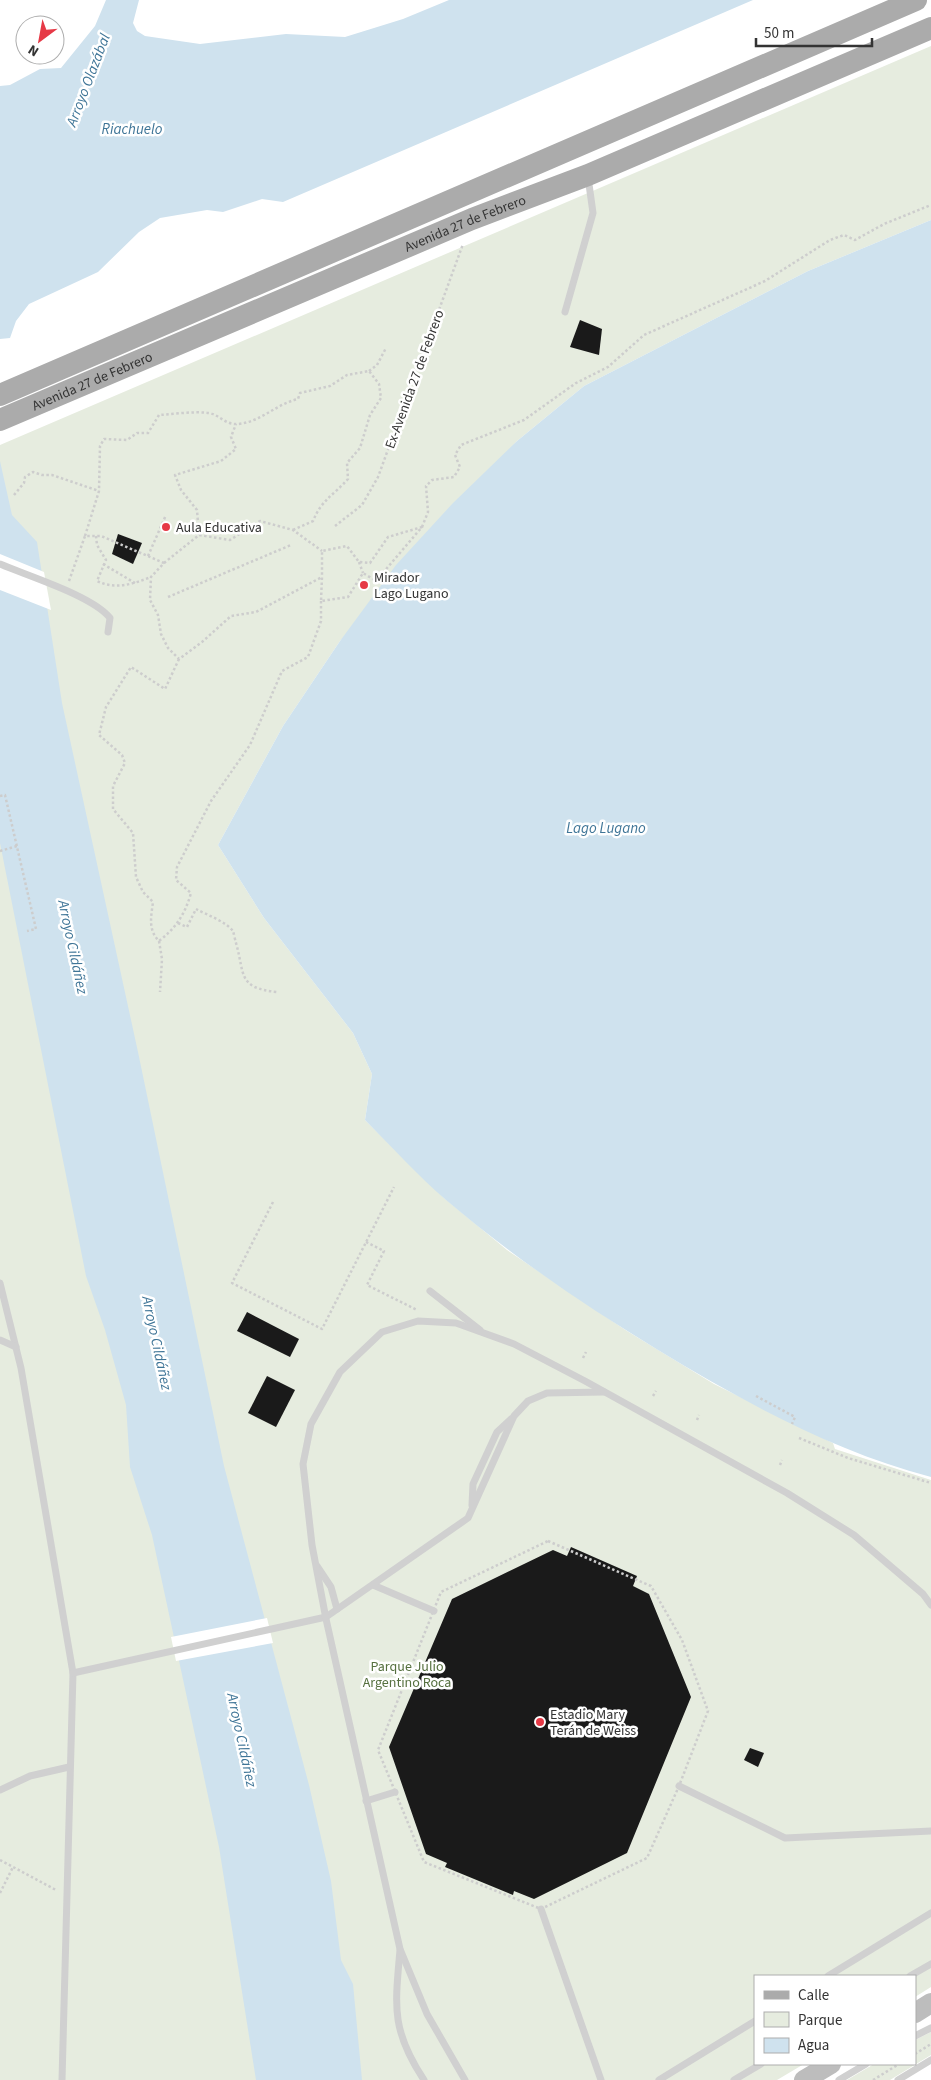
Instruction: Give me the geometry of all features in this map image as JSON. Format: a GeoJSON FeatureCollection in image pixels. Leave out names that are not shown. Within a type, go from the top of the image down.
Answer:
{"type":"FeatureCollection","features":[{"type":"Feature","properties":{"kind":"main road","name":"Avenida 27 de Febrero"},"geometry":{"type":"LineString","coordinates":[[10,391],[916,0]]}},
{"type":"Feature","properties":{"kind":"main road","name":"Avenida 27 de Febrero"},"geometry":{"type":"LineString","coordinates":[[0,420],[472,220],[588,175],[931,28]]}},
{"type":"Feature","properties":{"kind":"main road"},"geometry":{"type":"LineString","coordinates":[[916,2012],[931,2003]]}},
{"type":"Feature","properties":{"kind":"main road"},"geometry":{"type":"LineString","coordinates":[[804,2080],[829,2065]]}},
{"type":"Feature","properties":{"kind":"lane"},"geometry":{"type":"LineString","coordinates":[[565,312],[593,213],[588,175]]}},
{"type":"Feature","properties":{"kind":"lane"},"geometry":{"type":"LineString","coordinates":[[0,564],[104,609],[110,618],[108,632]]}},
{"type":"Feature","properties":{"kind":"lane"},"geometry":{"type":"LineString","coordinates":[[0,1283],[16,1347],[73,1673],[62,2080]]}},
{"type":"Feature","properties":{"kind":"lane"},"geometry":{"type":"LineString","coordinates":[[430,1291],[487,1335]]}},
{"type":"Feature","properties":{"kind":"lane"},"geometry":{"type":"LineString","coordinates":[[465,2080],[427,2014],[400,1949],[366,1801],[316,1564],[303,1464],[310,1424],[340,1372],[382,1332],[418,1321],[456,1323],[514,1344],[787,1493],[854,1535],[923,1594],[931,1605]]}},
{"type":"Feature","properties":{"kind":"lane"},"geometry":{"type":"LineString","coordinates":[[0,1340],[16,1347]]}},
{"type":"Feature","properties":{"kind":"lane"},"geometry":{"type":"LineString","coordinates":[[73,1673],[326,1617],[468,1518],[514,1416],[528,1401],[547,1393],[605,1392]]}},
{"type":"Feature","properties":{"kind":"lane"},"geometry":{"type":"LineString","coordinates":[[316,1564],[331,1587],[337,1609]]}},
{"type":"Feature","properties":{"kind":"lane"},"geometry":{"type":"LineString","coordinates":[[373,1585],[434,1611]]}},
{"type":"Feature","properties":{"kind":"lane"},"geometry":{"type":"LineString","coordinates":[[0,1790],[30,1776],[69,1767]]}},
{"type":"Feature","properties":{"kind":"lane"},"geometry":{"type":"LineString","coordinates":[[679,1786],[785,1838],[931,1831]]}},
{"type":"Feature","properties":{"kind":"lane"},"geometry":{"type":"LineString","coordinates":[[366,1801],[395,1792]]}},
{"type":"Feature","properties":{"kind":"lane"},"geometry":{"type":"LineString","coordinates":[[541,1909],[601,2080]]}},
{"type":"Feature","properties":{"kind":"lane"},"geometry":{"type":"LineString","coordinates":[[830,1975],[931,1913]]}},
{"type":"Feature","properties":{"kind":"lane"},"geometry":{"type":"LineString","coordinates":[[400,1949],[396,2000],[397,2022],[410,2058],[424,2080]]}},
{"type":"Feature","properties":{"kind":"lane"},"geometry":{"type":"LineString","coordinates":[[912,1975],[931,1964]]}},
{"type":"Feature","properties":{"kind":"lane"},"geometry":{"type":"LineString","coordinates":[[659,2080],[754,2022]]}},
{"type":"Feature","properties":{"kind":"lane"},"geometry":{"type":"LineString","coordinates":[[916,2036],[931,2028]]}},
{"type":"Feature","properties":{"kind":"lane"},"geometry":{"type":"LineString","coordinates":[[898,2080],[931,2060]]}},
{"type":"Feature","properties":{"kind":"lane"},"geometry":{"type":"LineString","coordinates":[[734,2080],[760,2065]]}},
{"type":"Feature","properties":{"kind":"lane"},"geometry":{"type":"LineString","coordinates":[[839,2080],[864,2065]]}},
{"type":"Feature","properties":{"kind":"path"},"geometry":{"type":"LineString","coordinates":[[96,536],[97,545],[106,560],[97,581],[104,584],[129,586],[135,584],[151,577],[164,563],[198,535],[230,540],[260,521],[293,530],[322,551],[347,546],[363,573],[376,581],[422,527],[428,512],[426,486],[432,480],[454,477],[460,467],[455,455],[461,444],[524,420],[576,383],[608,367],[644,336],[666,324],[720,303],[764,281],[830,240],[844,234],[855,240],[884,224],[931,205]]}},
{"type":"Feature","properties":{"kind":"path","name":"Ex-Avenida 27 de Febrero"},"geometry":{"type":"LineString","coordinates":[[336,526],[362,505],[378,477],[472,220]]}},
{"type":"Feature","properties":{"kind":"path"},"geometry":{"type":"LineString","coordinates":[[59,589],[68,582],[99,491],[100,446],[104,439],[128,440],[137,433],[148,433],[159,415],[211,413],[226,423],[236,424],[252,421],[272,413],[286,402],[298,399],[300,393],[330,386],[347,375],[369,371],[377,365],[386,348]]}},
{"type":"Feature","properties":{"kind":"path"},"geometry":{"type":"LineString","coordinates":[[293,530],[312,521],[320,504],[337,491],[348,479],[347,462],[360,448],[370,415],[381,398],[379,384],[369,371]]}},
{"type":"Feature","properties":{"kind":"path"},"geometry":{"type":"LineString","coordinates":[[198,535],[197,510],[181,490],[175,475],[221,461],[236,450],[231,437],[236,424]]}},
{"type":"Feature","properties":{"kind":"path"},"geometry":{"type":"LineString","coordinates":[[14,495],[24,483],[25,477],[33,472],[42,475],[52,475],[99,491]]}},
{"type":"Feature","properties":{"kind":"path"},"geometry":{"type":"LineString","coordinates":[[148,556],[166,515]]}},
{"type":"Feature","properties":{"kind":"path"},"geometry":{"type":"LineString","coordinates":[[358,562],[370,563],[388,537],[422,527]]}},
{"type":"Feature","properties":{"kind":"path"},"geometry":{"type":"LineString","coordinates":[[85,536],[101,536],[164,563]]}},
{"type":"Feature","properties":{"kind":"path"},"geometry":{"type":"LineString","coordinates":[[168,597],[291,545]]}},
{"type":"Feature","properties":{"kind":"path"},"geometry":{"type":"LineString","coordinates":[[159,942],[178,923],[187,908],[191,893],[176,880],[177,867],[211,801],[250,745],[282,671],[308,657],[321,621],[322,551]]}},
{"type":"Feature","properties":{"kind":"path"},"geometry":{"type":"LineString","coordinates":[[103,564],[135,584]]}},
{"type":"Feature","properties":{"kind":"path"},"geometry":{"type":"LineString","coordinates":[[321,601],[348,597],[363,573]]}},
{"type":"Feature","properties":{"kind":"path"},"geometry":{"type":"LineString","coordinates":[[151,577],[150,600],[158,615],[161,634],[168,648],[179,659]]}},
{"type":"Feature","properties":{"kind":"path"},"geometry":{"type":"LineString","coordinates":[[160,992],[162,959],[159,942],[153,935],[151,923],[153,902],[142,892],[136,877],[133,833],[113,809],[113,786],[125,763],[122,755],[99,735],[106,707],[130,667],[165,689],[179,659],[202,642],[231,616],[256,612],[322,577]]}},
{"type":"Feature","properties":{"kind":"path"},"geometry":{"type":"LineString","coordinates":[[0,796],[4,795],[36,929],[26,931]]}},
{"type":"Feature","properties":{"kind":"path"},"geometry":{"type":"LineString","coordinates":[[0,851],[16,846]]}},
{"type":"Feature","properties":{"kind":"path"},"geometry":{"type":"LineString","coordinates":[[178,923],[187,927],[196,909],[219,921],[233,932],[238,949],[239,964],[246,981],[258,990],[277,992]]}},
{"type":"Feature","properties":{"kind":"path"},"geometry":{"type":"LineString","coordinates":[[273,1202],[232,1283],[322,1329],[394,1188]]}},
{"type":"Feature","properties":{"kind":"path"},"geometry":{"type":"LineString","coordinates":[[366,1241],[384,1251],[367,1285],[420,1312],[430,1291]]}},
{"type":"Feature","properties":{"kind":"path"},"geometry":{"type":"LineString","coordinates":[[583,1358],[586,1352]]}},
{"type":"Feature","properties":{"kind":"path"},"geometry":{"type":"LineString","coordinates":[[653,1396],[656,1391]]}},
{"type":"Feature","properties":{"kind":"path"},"geometry":{"type":"LineString","coordinates":[[756,1396],[795,1417],[792,1424]]}},
{"type":"Feature","properties":{"kind":"path"},"geometry":{"type":"LineString","coordinates":[[697,1420],[699,1415]]}},
{"type":"Feature","properties":{"kind":"path"},"geometry":{"type":"LineString","coordinates":[[799,1438],[848,1458],[931,1483]]}},
{"type":"Feature","properties":{"kind":"path"},"geometry":{"type":"LineString","coordinates":[[780,1465],[782,1460]]}},
{"type":"Feature","properties":{"kind":"path"},"geometry":{"type":"LineString","coordinates":[[548,1541],[651,1586],[682,1640],[708,1711],[679,1786],[647,1858],[541,1909],[424,1862],[378,1750],[434,1611],[441,1592],[548,1541]]}},
{"type":"Feature","properties":{"kind":"path"},"geometry":{"type":"LineString","coordinates":[[0,1860],[68,1896]]}},
{"type":"Feature","properties":{"kind":"path"},"geometry":{"type":"LineString","coordinates":[[0,1893],[13,1867]]}},
{"type":"Feature","properties":{"kind":"path"},"geometry":{"type":"LineString","coordinates":[[916,2053],[931,2044]]}},
{"type":"Feature","properties":{"kind":"path"},"geometry":{"type":"LineString","coordinates":[[872,2080],[897,2065]]}},
{"type":"Feature","properties":{"kind":"green space","name":"Parque Julio Argentino Roca"},"geometry":{"type":"Polygon","coordinates":[[[931,46],[931,220],[808,271],[584,386],[517,441],[340,641],[283,726],[218,845],[264,918],[353,1033],[372,1074],[365,1120],[444,1198],[507,1250],[627,1331],[714,1384],[833,1443],[835,1449],[931,1480],[931,1987],[916,1996],[916,1975],[754,1975],[754,2065],[802,2065],[777,2080],[0,2080],[0,445],[931,46]]]}},
{"type":"Feature","properties":{"kind":"green space"},"geometry":{"type":"Polygon","coordinates":[[[931,2032],[931,2055],[916,2064],[916,2040],[931,2032]]]}},
{"type":"Feature","properties":{"kind":"green space"},"geometry":{"type":"Polygon","coordinates":[[[872,2065],[915,2065],[890,2080],[847,2080],[872,2065]]]}},
{"type":"Feature","properties":{"kind":"water","name":"Riachuelo"},"geometry":{"type":"Polygon","coordinates":[[[106,0],[139,0],[133,23],[137,31],[145,36],[200,44],[286,34],[345,37],[403,19],[449,0],[753,0],[283,202],[262,199],[223,212],[207,210],[160,218],[139,232],[98,272],[29,304],[16,321],[10,338],[0,339],[0,86],[10,85],[40,69],[61,68],[95,26],[106,0]]]}},
{"type":"Feature","properties":{"kind":"water","name":"Lago Lugano"},"geometry":{"type":"Polygon","coordinates":[[[931,220],[931,1477],[859,1454],[790,1423],[723,1388],[658,1350],[576,1298],[497,1241],[446,1200],[365,1120],[372,1074],[353,1033],[264,918],[218,845],[283,726],[340,641],[396,565],[453,503],[517,441],[584,386],[808,271],[931,220]]]}},
{"type":"Feature","properties":{"kind":"water","name":"Arroyo Cildáñez"},"geometry":{"type":"Polygon","coordinates":[[[0,461],[12,515],[37,542],[62,703],[138,1052],[224,1466],[309,1785],[331,1881],[341,1960],[353,1984],[362,2080],[256,2080],[219,1847],[152,1535],[130,1467],[126,1405],[105,1330],[86,1276],[0,843],[0,461]]]}},
{"type":"Feature","properties":{"kind":"pier"},"geometry":{"type":"Polygon","coordinates":[[[0,554],[44,572],[51,610],[0,590],[0,554]]]}},
{"type":"Feature","properties":{"kind":"pier"},"geometry":{"type":"Polygon","coordinates":[[[267,1618],[273,1643],[176,1661],[171,1637],[267,1618]]]}},
{"type":"Feature","properties":{"kind":"building"},"geometry":{"type":"Polygon","coordinates":[[[580,320],[602,329],[599,355],[570,347],[580,320]]]}},
{"type":"Feature","properties":{"kind":"building"},"geometry":{"type":"Polygon","coordinates":[[[118,534],[142,543],[133,564],[112,554],[118,534]]]}},
{"type":"Feature","properties":{"kind":"building"},"geometry":{"type":"Polygon","coordinates":[[[247,1312],[299,1339],[290,1357],[237,1331],[247,1312]]]}},
{"type":"Feature","properties":{"kind":"building"},"geometry":{"type":"Polygon","coordinates":[[[267,1376],[295,1390],[276,1427],[248,1413],[267,1376]]]}},
{"type":"Feature","properties":{"kind":"building","name":"Estadio Mary Terán de Weiss"},"geometry":{"type":"Polygon","coordinates":[[[571,1547],[637,1576],[633,1586],[649,1594],[691,1697],[627,1853],[534,1899],[514,1891],[513,1895],[445,1867],[447,1863],[426,1854],[389,1747],[452,1599],[553,1550],[567,1556],[571,1547]]]}},
{"type":"Feature","properties":{"kind":"building"},"geometry":{"type":"Polygon","coordinates":[[[750,1748],[764,1753],[758,1767],[744,1760],[750,1748]]]}},
{"type":"Feature","properties":{"kind":"place","name":"Aula Educativa"},"geometry":{"type":"Point","coordinates":[166,527]}},
{"type":"Feature","properties":{"kind":"place","name":"Mirador Lago Lugano"},"geometry":{"type":"Point","coordinates":[364,585]}},
{"type":"Feature","properties":{"kind":"place","name":"Estadio Mary Terán de Weiss"},"geometry":{"type":"Point","coordinates":[540,1722]}},
{"type":"Feature","properties":{"kind":"water label","name":"Arroyo Olazábal"},"geometry":{"type":"Point","coordinates":[88,80]}}]}
